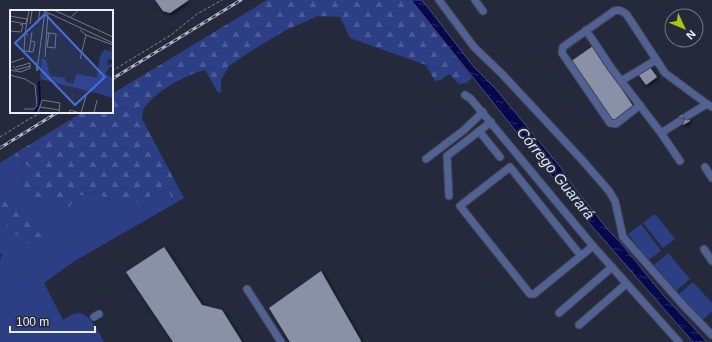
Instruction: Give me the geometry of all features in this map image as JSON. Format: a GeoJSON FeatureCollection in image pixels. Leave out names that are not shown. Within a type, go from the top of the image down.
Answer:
{"type":"FeatureCollection","features":[{"type":"Feature","properties":{"kind":"street"},"geometry":{"type":"LineString","coordinates":[[439,0],[474,47],[502,74],[609,191],[615,201],[623,237],[683,305],[712,335]]}},
{"type":"Feature","properties":{"kind":"street"},"geometry":{"type":"LineString","coordinates":[[475,0],[483,11]]}},
{"type":"Feature","properties":{"kind":"street"},"geometry":{"type":"LineString","coordinates":[[640,105],[616,124],[610,123],[562,53],[563,47],[614,11],[621,11],[627,15],[665,73],[710,106]]}},
{"type":"Feature","properties":{"kind":"street"},"geometry":{"type":"LineString","coordinates":[[586,30],[620,81],[640,105],[680,161]]}},
{"type":"Feature","properties":{"kind":"street"},"geometry":{"type":"LineString","coordinates":[[620,81],[656,60]]}},
{"type":"Feature","properties":{"kind":"street"},"geometry":{"type":"LineString","coordinates":[[465,95],[471,99],[483,112],[626,284],[679,342]]}},
{"type":"Feature","properties":{"kind":"street"},"geometry":{"type":"LineString","coordinates":[[687,116],[710,106]]}},
{"type":"Feature","properties":{"kind":"street"},"geometry":{"type":"LineString","coordinates":[[426,159],[464,130],[483,112]]}},
{"type":"Feature","properties":{"kind":"street"},"geometry":{"type":"LineString","coordinates":[[661,133],[680,121]]}},
{"type":"Feature","properties":{"kind":"street"},"geometry":{"type":"LineString","coordinates":[[449,196],[447,156],[491,122]]}},
{"type":"Feature","properties":{"kind":"street"},"geometry":{"type":"LineString","coordinates":[[479,131],[500,157]]}},
{"type":"Feature","properties":{"kind":"street"},"geometry":{"type":"LineString","coordinates":[[580,256],[510,167],[460,206],[530,294],[534,294],[594,246]]}},
{"type":"Feature","properties":{"kind":"street"},"geometry":{"type":"LineString","coordinates":[[705,167],[712,178]]}},
{"type":"Feature","properties":{"kind":"street"},"geometry":{"type":"LineString","coordinates":[[704,249],[712,261]]}},
{"type":"Feature","properties":{"kind":"street"},"geometry":{"type":"LineString","coordinates":[[559,313],[612,267]]}},
{"type":"Feature","properties":{"kind":"street"},"geometry":{"type":"LineString","coordinates":[[579,325],[626,284]]}},
{"type":"Feature","properties":{"kind":"street"},"geometry":{"type":"LineString","coordinates":[[246,289],[281,342]]}},
{"type":"Feature","properties":{"kind":"path"},"geometry":{"type":"LineString","coordinates":[[113,70],[171,35],[197,14],[222,0]]}},
{"type":"Feature","properties":{"kind":"path"},"geometry":{"type":"LineString","coordinates":[[0,138],[41,113]]}},
{"type":"Feature","properties":{"kind":"green space"},"geometry":{"type":"Polygon","coordinates":[[[267,0],[411,0],[472,78],[466,83],[459,84],[449,74],[441,80],[435,81],[426,65],[350,38],[340,17],[318,16],[284,31],[229,66],[221,80],[221,93],[217,91],[205,70],[189,75],[172,84],[156,95],[145,107],[142,119],[184,198],[172,205],[171,196],[164,186],[147,198],[134,203],[111,199],[108,200],[96,191],[78,196],[68,208],[53,192],[45,199],[21,193],[20,185],[31,169],[14,154],[81,113],[113,113],[113,93],[267,0]]]}},
{"type":"Feature","properties":{"kind":"green space"},"geometry":{"type":"Polygon","coordinates":[[[14,154],[31,169],[20,185],[78,196],[96,191],[108,200],[116,198],[131,203],[164,186],[171,196],[172,205],[73,262],[44,283],[63,320],[74,314],[79,313],[84,315],[92,322],[104,342],[0,342],[0,260],[2,255],[0,253],[0,163],[14,154]]]}},
{"type":"Feature","properties":{"kind":"green space"},"geometry":{"type":"Polygon","coordinates":[[[5,200],[18,202],[34,231],[49,237],[50,241],[39,246],[23,242],[20,237],[7,227],[7,221],[0,215],[0,207],[5,200]]]}},
{"type":"Feature","properties":{"kind":"green space"},"geometry":{"type":"Polygon","coordinates":[[[655,214],[675,239],[663,248],[643,223],[655,214]]]}},
{"type":"Feature","properties":{"kind":"green space"},"geometry":{"type":"Polygon","coordinates":[[[641,224],[661,251],[648,260],[628,234],[641,224]]]}},
{"type":"Feature","properties":{"kind":"green space"},"geometry":{"type":"Polygon","coordinates":[[[668,253],[690,279],[676,291],[654,265],[668,253]]]}},
{"type":"Feature","properties":{"kind":"green space"},"geometry":{"type":"Polygon","coordinates":[[[693,282],[712,303],[712,311],[703,320],[679,294],[693,282]]]}},
{"type":"Feature","properties":{"kind":"water","name":"Córrego Guarará"},"geometry":{"type":"Polygon","coordinates":[[[411,0],[421,0],[426,5],[473,66],[495,88],[561,168],[573,186],[608,230],[620,242],[663,295],[707,342],[693,342],[591,225],[411,0]]]}},
{"type":"Feature","properties":{"kind":"building"},"geometry":{"type":"Polygon","coordinates":[[[155,0],[189,0],[170,13],[163,11],[155,0]]]}},
{"type":"Feature","properties":{"kind":"building"},"geometry":{"type":"Polygon","coordinates":[[[593,46],[633,106],[611,122],[570,62],[593,46]]]}},
{"type":"Feature","properties":{"kind":"building"},"geometry":{"type":"Polygon","coordinates":[[[649,66],[657,77],[646,85],[638,74],[649,66]]]}},
{"type":"Feature","properties":{"kind":"building"},"geometry":{"type":"Polygon","coordinates":[[[685,113],[690,121],[683,125],[678,117],[685,113]]]}},
{"type":"Feature","properties":{"kind":"building"},"geometry":{"type":"Polygon","coordinates":[[[164,247],[202,305],[222,310],[242,342],[173,342],[126,272],[164,247]]]}},
{"type":"Feature","properties":{"kind":"building"},"geometry":{"type":"Polygon","coordinates":[[[321,271],[361,341],[360,342],[290,342],[269,308],[321,271]]]}},
{"type":"Feature","properties":{"kind":"railway"},"geometry":{"type":"LineString","coordinates":[[113,78],[241,0]]}},
{"type":"Feature","properties":{"kind":"railway"},"geometry":{"type":"LineString","coordinates":[[0,148],[56,113]]}}]}
